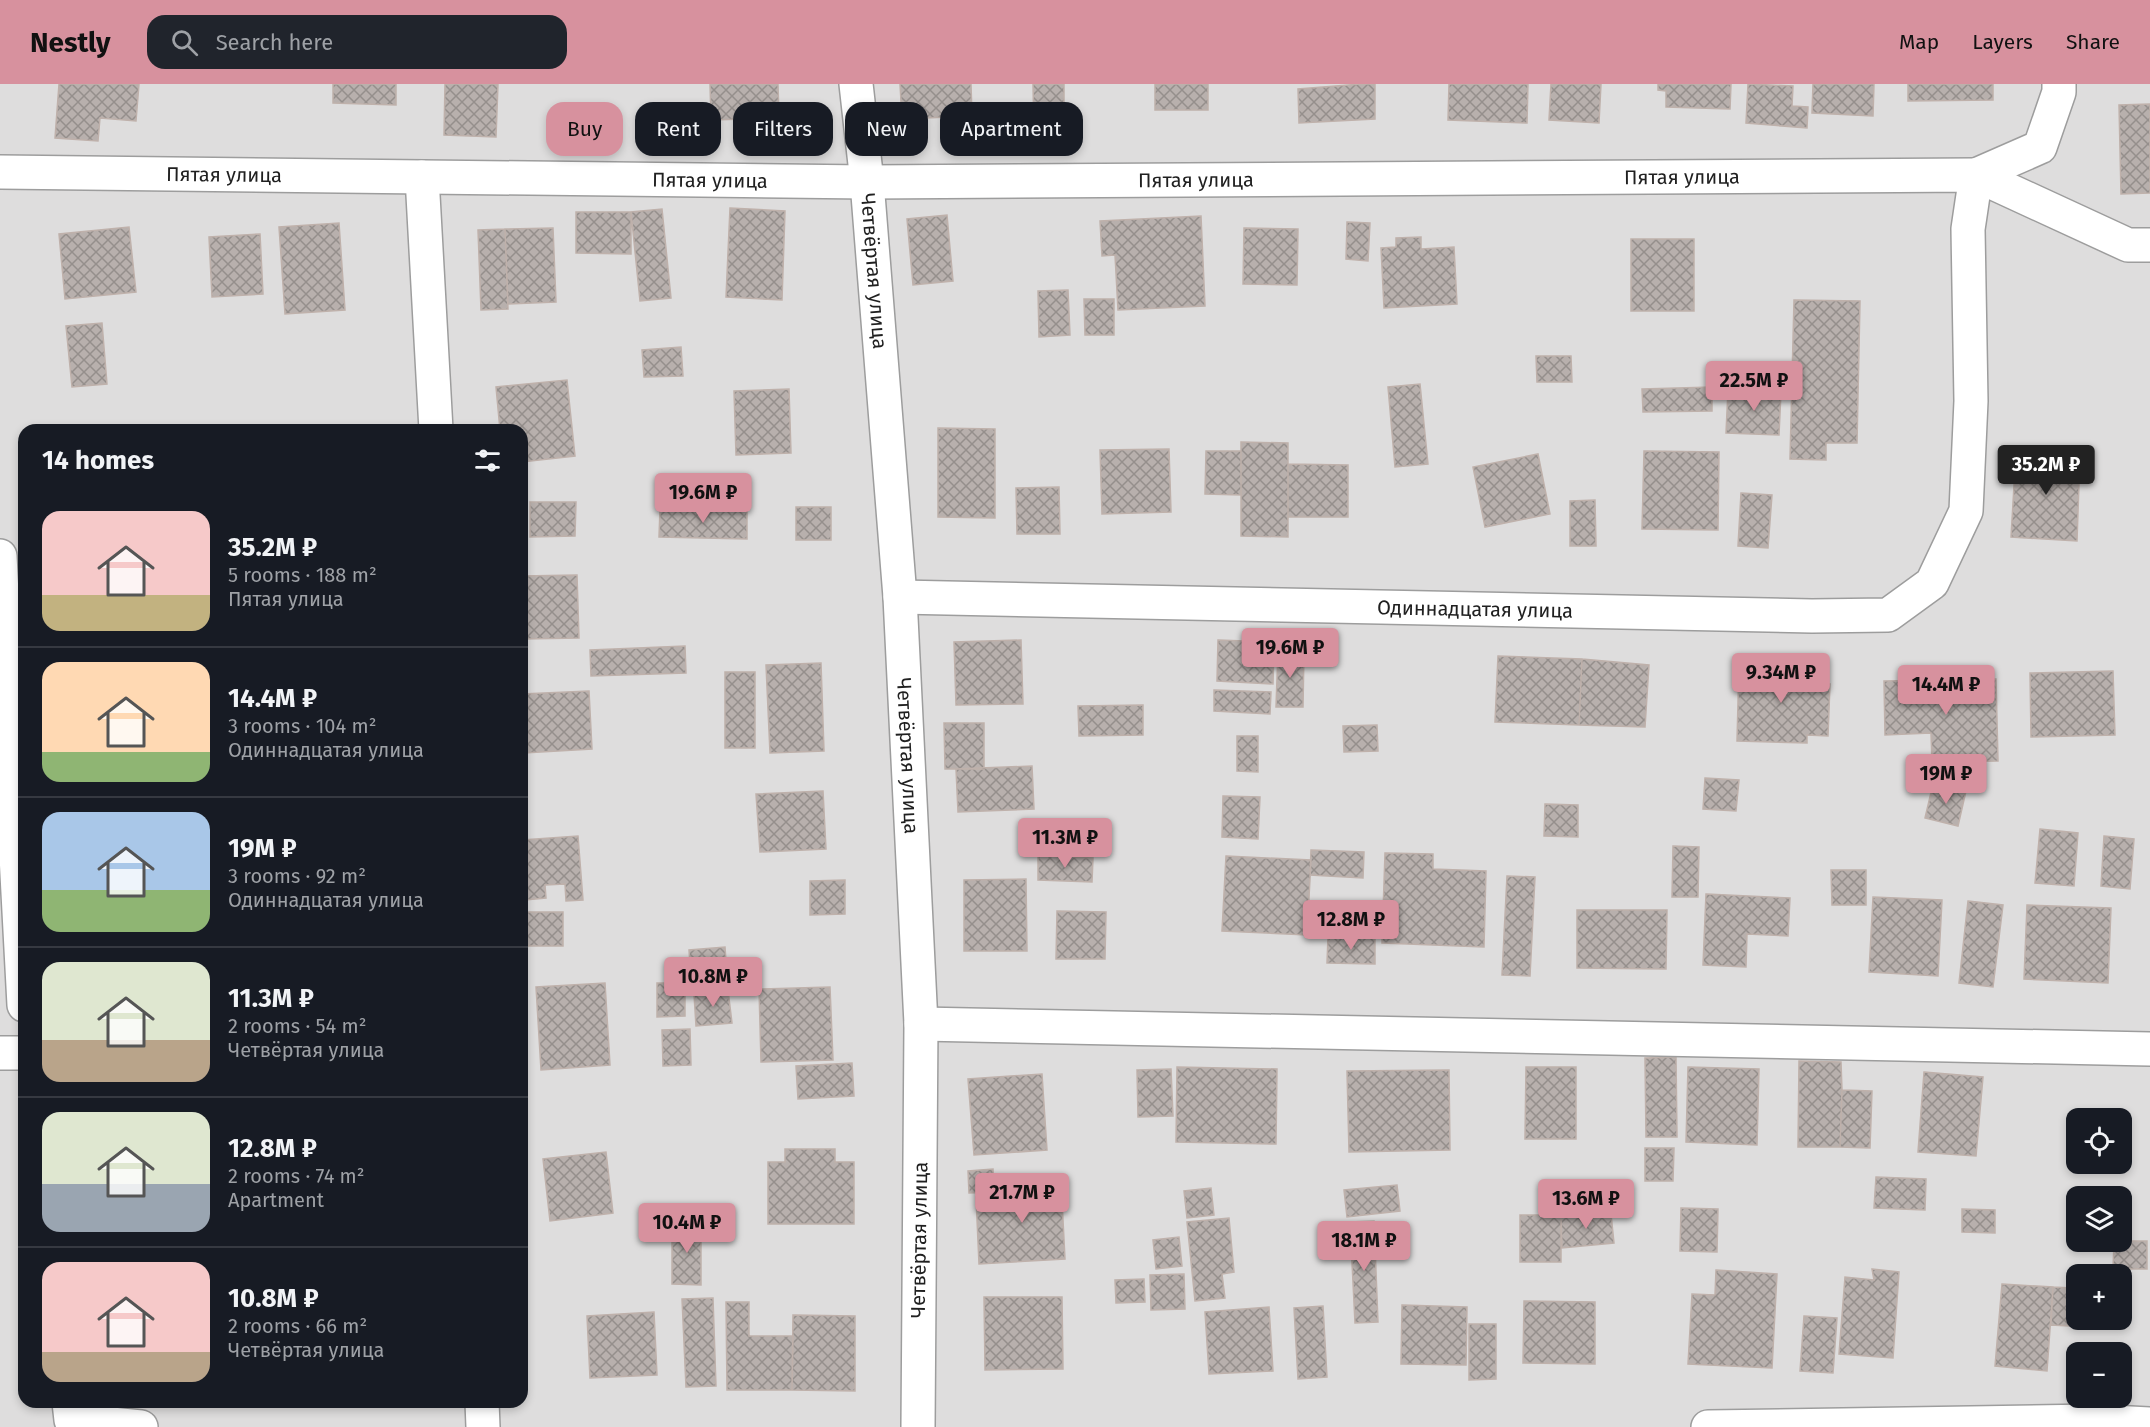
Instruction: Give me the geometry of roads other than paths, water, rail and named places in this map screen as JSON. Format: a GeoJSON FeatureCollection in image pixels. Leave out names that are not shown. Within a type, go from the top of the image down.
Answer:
{"type":"FeatureCollection","features":[{"type":"Feature","properties":{"kind":"street","name":"Четвёртая улица"},"geometry":{"type":"LineString","coordinates":[[856,84],[867,182],[900,597],[921,1024],[918,1427]]}},
{"type":"Feature","properties":{"kind":"street"},"geometry":{"type":"LineString","coordinates":[[1976,175],[2040,147],[2059,92],[2059,84]]}},
{"type":"Feature","properties":{"kind":"street","name":"Пятая улица"},"geometry":{"type":"LineString","coordinates":[[0,172],[867,182],[1976,175]]}},
{"type":"Feature","properties":{"kind":"street"},"geometry":{"type":"LineString","coordinates":[[1976,175],[2128,245],[2150,245]]}},
{"type":"Feature","properties":{"kind":"street","name":"Одиннадцатая улица"},"geometry":{"type":"LineString","coordinates":[[900,597],[1812,616],[1888,615],[1932,583],[1966,511],[1971,401],[1968,229],[1976,175]]}},
{"type":"Feature","properties":{"kind":"street"},"geometry":{"type":"LineString","coordinates":[[422,177],[436,424]]}},
{"type":"Feature","properties":{"kind":"street"},"geometry":{"type":"LineString","coordinates":[[0,556],[18,893]]}},
{"type":"Feature","properties":{"kind":"street"},"geometry":{"type":"LineString","coordinates":[[921,1024],[2150,1049]]}},
{"type":"Feature","properties":{"kind":"street"},"geometry":{"type":"LineString","coordinates":[[0,1053],[18,1053]]}},
{"type":"Feature","properties":{"kind":"street"},"geometry":{"type":"LineString","coordinates":[[70,1408],[71,1420],[141,1427]]}},
{"type":"Feature","properties":{"kind":"street"},"geometry":{"type":"LineString","coordinates":[[482,1408],[483,1427]]}},
{"type":"Feature","properties":{"kind":"street"},"geometry":{"type":"LineString","coordinates":[[1708,1427],[2150,1424]]}}]}
